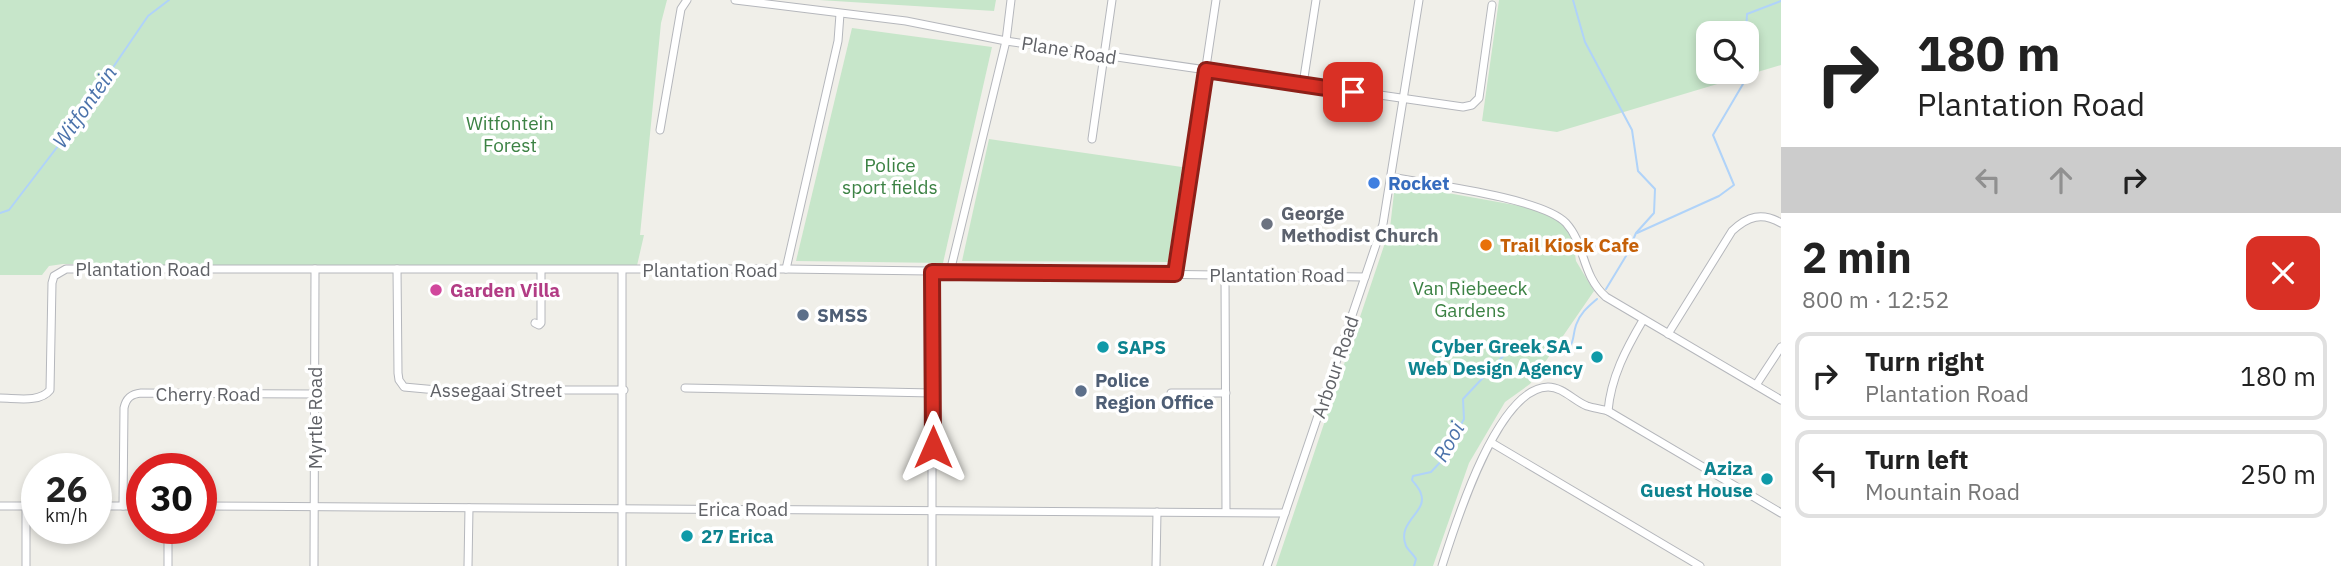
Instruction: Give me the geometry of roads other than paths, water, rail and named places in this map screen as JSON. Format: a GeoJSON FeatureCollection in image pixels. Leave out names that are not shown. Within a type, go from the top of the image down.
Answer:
{"type":"FeatureCollection","features":[{"type":"Feature","properties":{"kind":"street"},"geometry":{"type":"LineString","coordinates":[[660,130],[681,9],[687,0]]}},
{"type":"Feature","properties":{"kind":"street","name":"Plane Road"},"geometry":{"type":"LineString","coordinates":[[735,0],[940,26],[1006,41],[1463,107],[1476,103],[1481,89],[1492,5]]}},
{"type":"Feature","properties":{"kind":"street"},"geometry":{"type":"LineString","coordinates":[[950,272],[1006,41],[1012,0]]}},
{"type":"Feature","properties":{"kind":"street"},"geometry":{"type":"LineString","coordinates":[[1091,139],[1112,0]]}},
{"type":"Feature","properties":{"kind":"street"},"geometry":{"type":"LineString","coordinates":[[1175,274],[1216,0]]}},
{"type":"Feature","properties":{"kind":"street"},"geometry":{"type":"LineString","coordinates":[[1303,84],[1316,0]]}},
{"type":"Feature","properties":{"kind":"street","name":"Arbour Road"},"geometry":{"type":"LineString","coordinates":[[1267,566],[1383,224],[1419,0]]}},
{"type":"Feature","properties":{"kind":"street"},"geometry":{"type":"LineString","coordinates":[[786,269],[838,41],[840,14]]}},
{"type":"Feature","properties":{"kind":"street"},"geometry":{"type":"LineString","coordinates":[[1391,177],[1546,209],[1559,217],[1572,231],[1594,285],[1606,297],[1781,400]]}},
{"type":"Feature","properties":{"kind":"street"},"geometry":{"type":"LineString","coordinates":[[1668,334],[1732,231],[1742,223],[1761,216],[1768,216],[1781,223]]}},
{"type":"Feature","properties":{"kind":"street","name":"Plantation Road"},"geometry":{"type":"LineString","coordinates":[[0,398],[38,398],[48,394],[52,283],[57,273],[71,268],[786,269],[1365,277]]}},
{"type":"Feature","properties":{"kind":"street","name":"Myrtle Road"},"geometry":{"type":"LineString","coordinates":[[314,566],[315,269]]}},
{"type":"Feature","properties":{"kind":"street","name":"Assegaai Street"},"geometry":{"type":"LineString","coordinates":[[397,269],[398,373],[404,387],[437,390],[624,390]]}},
{"type":"Feature","properties":{"kind":"street"},"geometry":{"type":"LineString","coordinates":[[535,323],[541,323],[541,270]]}},
{"type":"Feature","properties":{"kind":"street"},"geometry":{"type":"LineString","coordinates":[[622,270],[622,566]]}},
{"type":"Feature","properties":{"kind":"street"},"geometry":{"type":"LineString","coordinates":[[932,272],[932,566]]}},
{"type":"Feature","properties":{"kind":"street"},"geometry":{"type":"LineString","coordinates":[[1225,275],[1226,512]]}},
{"type":"Feature","properties":{"kind":"street"},"geometry":{"type":"LineString","coordinates":[[1608,411],[1609,398],[1619,366],[1643,320]]}},
{"type":"Feature","properties":{"kind":"street"},"geometry":{"type":"LineString","coordinates":[[1756,385],[1781,347]]}},
{"type":"Feature","properties":{"kind":"street"},"geometry":{"type":"LineString","coordinates":[[1442,566],[1468,487],[1492,443],[1518,402],[1544,387],[1555,388],[1586,405],[1608,411],[1781,513]]}},
{"type":"Feature","properties":{"kind":"street"},"geometry":{"type":"LineString","coordinates":[[685,388],[933,393]]}},
{"type":"Feature","properties":{"kind":"street"},"geometry":{"type":"LineString","coordinates":[[1171,393],[1226,393]]}},
{"type":"Feature","properties":{"kind":"street","name":"Cherry Road"},"geometry":{"type":"LineString","coordinates":[[123,506],[124,408],[131,395],[315,394]]}},
{"type":"Feature","properties":{"kind":"street"},"geometry":{"type":"LineString","coordinates":[[1492,443],[1700,566]]}},
{"type":"Feature","properties":{"kind":"street"},"geometry":{"type":"LineString","coordinates":[[0,506],[21,506]]}},
{"type":"Feature","properties":{"kind":"street"},"geometry":{"type":"LineString","coordinates":[[112,506],[123,506]]}},
{"type":"Feature","properties":{"kind":"street","name":"Erica Road"},"geometry":{"type":"LineString","coordinates":[[217,506],[1285,513]]}},
{"type":"Feature","properties":{"kind":"street"},"geometry":{"type":"LineString","coordinates":[[468,566],[469,508]]}},
{"type":"Feature","properties":{"kind":"street"},"geometry":{"type":"LineString","coordinates":[[1156,566],[1157,512]]}},
{"type":"Feature","properties":{"kind":"street"},"geometry":{"type":"LineString","coordinates":[[26,544],[26,566]]}},
{"type":"Feature","properties":{"kind":"street"},"geometry":{"type":"LineString","coordinates":[[168,544],[168,566]]}},
{"type":"Feature","properties":{"kind":"waterway","name":"Witfontein"},"geometry":{"type":"LineString","coordinates":[[0,213],[9,210],[71,129],[148,16],[169,0]]}},
{"type":"Feature","properties":{"kind":"waterway","name":"Rooi"},"geometry":{"type":"LineString","coordinates":[[1573,0],[1585,42],[1632,130],[1638,171],[1655,189],[1654,213],[1636,233],[1606,289]]}},
{"type":"Feature","properties":{"kind":"waterway"},"geometry":{"type":"LineString","coordinates":[[1747,21],[1747,14],[1781,1]]}},
{"type":"Feature","properties":{"kind":"waterway"},"geometry":{"type":"LineString","coordinates":[[1637,233],[1719,196],[1734,185],[1713,135],[1743,84]]}},
{"type":"Feature","properties":{"kind":"waterway","name":"Rooi"},"geometry":{"type":"LineString","coordinates":[[1414,566],[1416,559],[1406,546],[1404,538],[1405,530],[1422,500],[1420,490],[1412,480],[1413,476],[1431,472],[1446,456],[1464,419],[1463,399],[1507,352],[1511,343],[1550,352],[1567,349],[1572,343],[1580,317],[1597,299]]}},
{"type":"Feature","properties":{"kind":"place","name":"Rocket"},"geometry":{"type":"Point","coordinates":[1374,183]}},
{"type":"Feature","properties":{"kind":"place","name":"George Methodist Church"},"geometry":{"type":"Point","coordinates":[1267,224]}},
{"type":"Feature","properties":{"kind":"place","name":"Trail Kiosk Cafe"},"geometry":{"type":"Point","coordinates":[1486,245]}},
{"type":"Feature","properties":{"kind":"place","name":"Garden Villa"},"geometry":{"type":"Point","coordinates":[436,290]}},
{"type":"Feature","properties":{"kind":"place","name":"SMSS"},"geometry":{"type":"Point","coordinates":[803,315]}},
{"type":"Feature","properties":{"kind":"place","name":"SAPS"},"geometry":{"type":"Point","coordinates":[1103,347]}},
{"type":"Feature","properties":{"kind":"place","name":"Cyber Greek SA - Web Design Agency"},"geometry":{"type":"Point","coordinates":[1597,357]}},
{"type":"Feature","properties":{"kind":"place","name":"Police Region Office"},"geometry":{"type":"Point","coordinates":[1081,391]}},
{"type":"Feature","properties":{"kind":"place","name":"Aziza Guest House"},"geometry":{"type":"Point","coordinates":[1767,479]}},
{"type":"Feature","properties":{"kind":"place","name":"27 Erica"},"geometry":{"type":"Point","coordinates":[687,536]}},
{"type":"Feature","properties":{"kind":"park label","name":"Witfontein Forest"},"geometry":{"type":"Point","coordinates":[510,134]}},
{"type":"Feature","properties":{"kind":"park label","name":"Police sport fields"},"geometry":{"type":"Point","coordinates":[890,176]}},
{"type":"Feature","properties":{"kind":"park label","name":"Van Riebeeck Gardens"},"geometry":{"type":"Point","coordinates":[1470,299]}}]}
